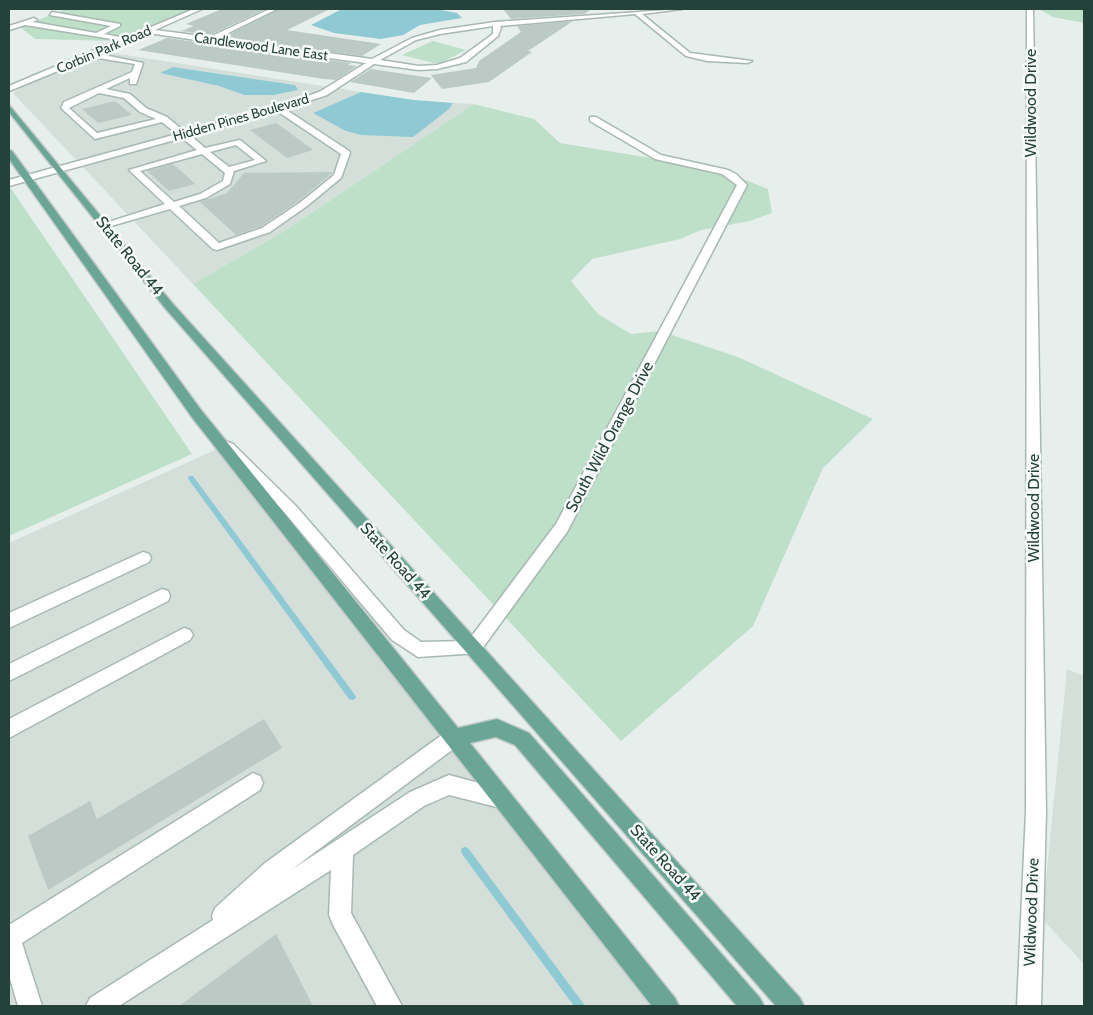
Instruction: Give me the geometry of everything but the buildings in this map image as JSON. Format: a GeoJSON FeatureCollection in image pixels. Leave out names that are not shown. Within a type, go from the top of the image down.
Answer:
{"type":"FeatureCollection","features":[{"type":"Feature","properties":{"kind":"main road","name":"State Road 44"},"geometry":{"type":"LineString","coordinates":[[9,108],[244,393],[792,1006]]}},
{"type":"Feature","properties":{"kind":"main road"},"geometry":{"type":"LineString","coordinates":[[9,153],[27,176],[88,266],[203,422],[667,1006]]}},
{"type":"Feature","properties":{"kind":"main road"},"geometry":{"type":"LineString","coordinates":[[453,738],[497,728],[522,739],[752,1006]]}},
{"type":"Feature","properties":{"kind":"street"},"geometry":{"type":"LineString","coordinates":[[9,28],[66,9]]}},
{"type":"Feature","properties":{"kind":"street","name":"Corbin Park Road"},"geometry":{"type":"LineString","coordinates":[[9,90],[199,9]]}},
{"type":"Feature","properties":{"kind":"street"},"geometry":{"type":"LineString","coordinates":[[210,40],[274,9]]}},
{"type":"Feature","properties":{"kind":"street","name":"Hidden Pines Boulevard"},"geometry":{"type":"LineString","coordinates":[[9,183],[27,176],[279,109],[324,93],[390,50],[414,40],[450,30],[549,17],[679,9]]}},
{"type":"Feature","properties":{"kind":"street","name":"Wildwood Drive"},"geometry":{"type":"LineString","coordinates":[[1029,1006],[1036,812],[1030,9]]}},
{"type":"Feature","properties":{"kind":"street"},"geometry":{"type":"LineString","coordinates":[[637,13],[688,55],[707,59],[748,61]]}},
{"type":"Feature","properties":{"kind":"street"},"geometry":{"type":"LineString","coordinates":[[52,14],[118,25],[97,35]]}},
{"type":"Feature","properties":{"kind":"street"},"geometry":{"type":"LineString","coordinates":[[25,23],[128,40]]}},
{"type":"Feature","properties":{"kind":"street","name":"Candlewood Lane East"},"geometry":{"type":"LineString","coordinates":[[149,31],[419,68],[453,64],[463,60],[496,35],[498,28],[495,24]]}},
{"type":"Feature","properties":{"kind":"street"},"geometry":{"type":"LineString","coordinates":[[92,55],[137,62],[139,66],[134,74],[127,96]]}},
{"type":"Feature","properties":{"kind":"street"},"geometry":{"type":"LineString","coordinates":[[134,74],[67,104],[65,108],[95,136],[164,119]]}},
{"type":"Feature","properties":{"kind":"street"},"geometry":{"type":"LineString","coordinates":[[98,90],[127,96],[143,110],[164,119],[228,170]]}},
{"type":"Feature","properties":{"kind":"street"},"geometry":{"type":"LineString","coordinates":[[228,170],[262,161],[236,142],[134,170],[217,247],[266,230],[304,204],[338,176],[346,153],[279,109]]}},
{"type":"Feature","properties":{"kind":"street","name":"South Wild Orange Drive"},"geometry":{"type":"LineString","coordinates":[[473,648],[562,528],[742,185],[733,176],[658,157],[593,119]]}},
{"type":"Feature","properties":{"kind":"street"},"geometry":{"type":"LineString","coordinates":[[104,225],[203,196],[227,182],[228,170]]}},
{"type":"Feature","properties":{"kind":"street"},"geometry":{"type":"LineString","coordinates":[[203,422],[290,510],[398,635],[418,650],[473,648]]}},
{"type":"Feature","properties":{"kind":"street"},"geometry":{"type":"LineString","coordinates":[[9,622],[143,558]]}},
{"type":"Feature","properties":{"kind":"street"},"geometry":{"type":"LineString","coordinates":[[9,673],[162,596]]}},
{"type":"Feature","properties":{"kind":"street"},"geometry":{"type":"LineString","coordinates":[[9,728],[184,635]]}},
{"type":"Feature","properties":{"kind":"street"},"geometry":{"type":"LineString","coordinates":[[192,944],[273,871],[453,738]]}},
{"type":"Feature","properties":{"kind":"street"},"geometry":{"type":"LineString","coordinates":[[30,1006],[13,966],[9,939],[253,783]]}},
{"type":"Feature","properties":{"kind":"street"},"geometry":{"type":"LineString","coordinates":[[98,1006],[192,944],[343,850],[416,799],[449,785],[500,798]]}},
{"type":"Feature","properties":{"kind":"street"},"geometry":{"type":"LineString","coordinates":[[343,850],[340,915],[390,1006]]}},
{"type":"Feature","properties":{"kind":"shaded area"},"geometry":{"type":"Polygon","coordinates":[[[94,50],[361,92],[314,113],[449,109],[453,103],[474,104],[286,230],[193,284],[13,93],[34,79],[94,50]],[[173,67],[161,73],[219,86],[244,95],[274,95],[297,90],[295,85],[173,67]]]}},
{"type":"Feature","properties":{"kind":"shaded area"},"geometry":{"type":"Polygon","coordinates":[[[226,445],[670,1006],[9,1006],[9,543],[226,445]]]}},
{"type":"Feature","properties":{"kind":"shaded area"},"geometry":{"type":"Polygon","coordinates":[[[1067,669],[1084,676],[1084,964],[1042,919],[1067,669]]]}},
{"type":"Feature","properties":{"kind":"green space"},"geometry":{"type":"Polygon","coordinates":[[[66,9],[192,9],[117,41],[35,39],[20,27],[66,9]]]}},
{"type":"Feature","properties":{"kind":"green space"},"geometry":{"type":"Polygon","coordinates":[[[1039,9],[1084,9],[1084,23],[1053,17],[1039,9]]]}},
{"type":"Feature","properties":{"kind":"green space"},"geometry":{"type":"Polygon","coordinates":[[[433,41],[466,50],[441,63],[402,55],[433,41]]]}},
{"type":"Feature","properties":{"kind":"green space"},"geometry":{"type":"Polygon","coordinates":[[[474,104],[534,119],[560,143],[705,167],[768,189],[772,213],[750,221],[701,230],[680,239],[592,259],[571,281],[598,314],[631,334],[660,331],[738,357],[873,419],[823,468],[753,626],[621,741],[193,284],[286,230],[474,104]]]}},
{"type":"Feature","properties":{"kind":"green space"},"geometry":{"type":"Polygon","coordinates":[[[9,188],[192,454],[9,536],[9,188]]]}},
{"type":"Feature","properties":{"kind":"water"},"geometry":{"type":"Polygon","coordinates":[[[342,9],[435,9],[457,13],[462,18],[420,25],[403,35],[381,39],[334,33],[311,25],[342,9]]]}},
{"type":"Feature","properties":{"kind":"water"},"geometry":{"type":"Polygon","coordinates":[[[173,67],[295,85],[298,90],[274,95],[244,95],[219,86],[160,73],[173,67]]]}},
{"type":"Feature","properties":{"kind":"water"},"geometry":{"type":"Polygon","coordinates":[[[361,92],[414,100],[453,103],[449,109],[413,137],[361,135],[346,131],[313,113],[361,92]]]}},
{"type":"Feature","properties":{"kind":"waterway"},"geometry":{"type":"LineString","coordinates":[[191,478],[352,697]]}},
{"type":"Feature","properties":{"kind":"waterway"},"geometry":{"type":"LineString","coordinates":[[465,851],[580,1006]]}}]}
